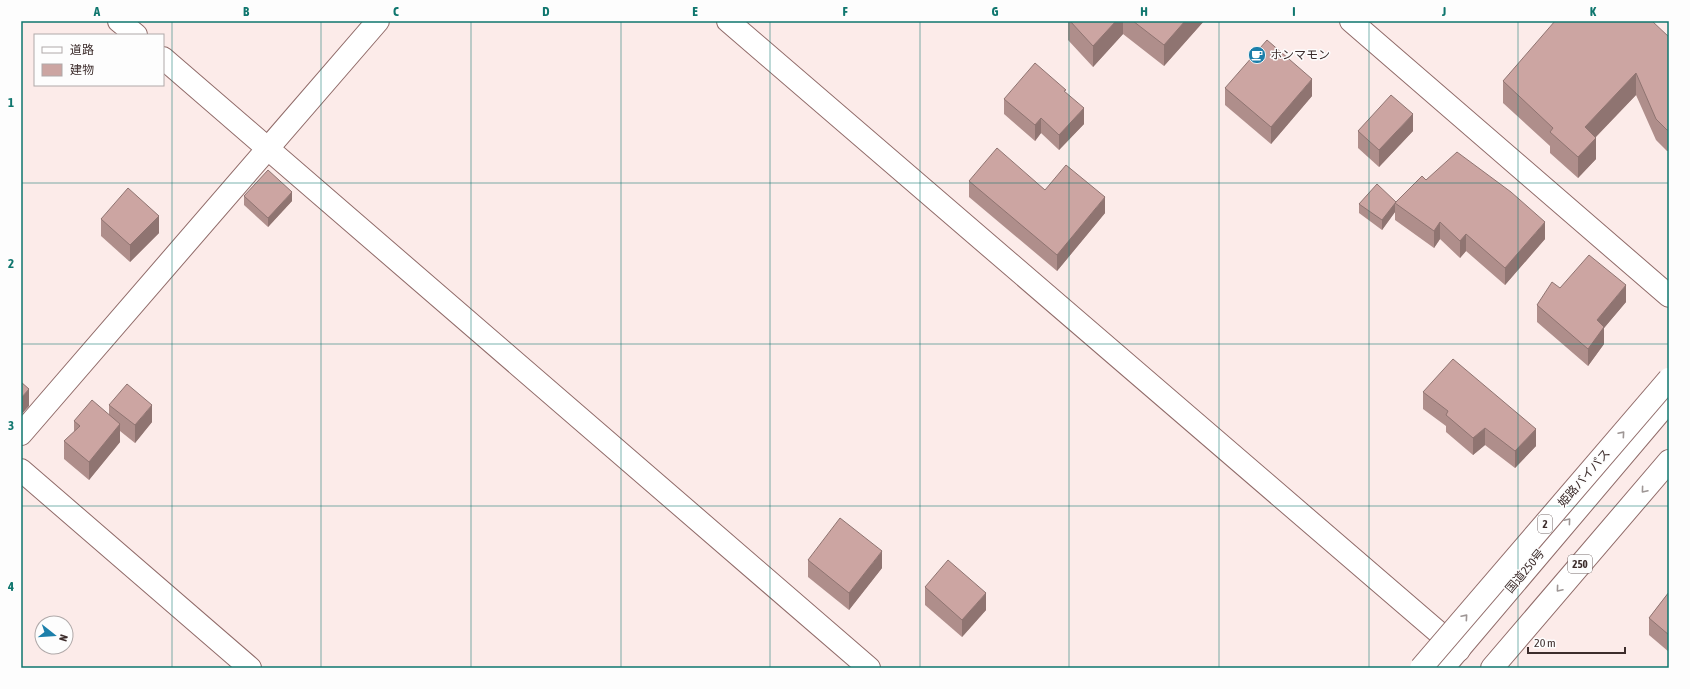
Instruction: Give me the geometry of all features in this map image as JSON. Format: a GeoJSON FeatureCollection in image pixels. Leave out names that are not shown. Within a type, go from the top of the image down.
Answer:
{"type":"FeatureCollection","features":[{"type":"Feature","properties":{"kind":"main road"},"geometry":{"type":"LineString","coordinates":[[119,21],[135,34]]}},
{"type":"Feature","properties":{"kind":"main road"},"geometry":{"type":"LineString","coordinates":[[21,434],[378,21]]}},
{"type":"Feature","properties":{"kind":"main road"},"geometry":{"type":"LineString","coordinates":[[728,21],[1459,650]]}},
{"type":"Feature","properties":{"kind":"main road"},"geometry":{"type":"LineString","coordinates":[[1351,21],[1669,296]]}},
{"type":"Feature","properties":{"kind":"main road"},"geometry":{"type":"LineString","coordinates":[[164,59],[869,668]]}},
{"type":"Feature","properties":{"kind":"main road","name":"姫路バイパス"},"geometry":{"type":"LineString","coordinates":[[1421,668],[1669,379]]}},
{"type":"Feature","properties":{"kind":"main road","name":"国道250号"},"geometry":{"type":"LineString","coordinates":[[1443,668],[1669,401]]}},
{"type":"Feature","properties":{"kind":"main road","name":"250"},"geometry":{"type":"LineString","coordinates":[[1492,668],[1669,461]]}},
{"type":"Feature","properties":{"kind":"main road"},"geometry":{"type":"LineString","coordinates":[[21,470],[250,668]]}},
{"type":"Feature","properties":{"kind":"main road"},"geometry":{"type":"LineString","coordinates":[[1512,668],[1669,483]]}},
{"type":"Feature","properties":{"kind":"building"},"geometry":{"type":"Polygon","coordinates":[[[1070,21],[1116,21],[1093,46],[1070,21]]]}},
{"type":"Feature","properties":{"kind":"building"},"geometry":{"type":"Polygon","coordinates":[[[1133,21],[1185,21],[1164,45],[1133,21]]]}},
{"type":"Feature","properties":{"kind":"building"},"geometry":{"type":"Polygon","coordinates":[[[1555,21],[1652,21],[1669,37],[1669,130],[1667,130],[1656,119],[1636,73],[1585,127],[1596,138],[1578,157],[1550,132],[1553,128],[1503,81],[1555,21]]]}},
{"type":"Feature","properties":{"kind":"building"},"geometry":{"type":"Polygon","coordinates":[[[1267,40],[1312,79],[1271,127],[1225,88],[1267,40]]]}},
{"type":"Feature","properties":{"kind":"building"},"geometry":{"type":"Polygon","coordinates":[[[1035,63],[1084,108],[1059,135],[1041,118],[1035,125],[1004,99],[1035,63]]]}},
{"type":"Feature","properties":{"kind":"building"},"geometry":{"type":"Polygon","coordinates":[[[1391,95],[1413,114],[1379,150],[1358,131],[1391,95]]]}},
{"type":"Feature","properties":{"kind":"building"},"geometry":{"type":"Polygon","coordinates":[[[997,148],[1045,190],[1066,165],[1105,197],[1057,255],[969,181],[997,148]]]}},
{"type":"Feature","properties":{"kind":"building"},"geometry":{"type":"Polygon","coordinates":[[[1457,152],[1511,192],[1545,222],[1505,268],[1466,234],[1460,241],[1440,222],[1434,231],[1395,203],[1422,176],[1426,180],[1457,152]]]}},
{"type":"Feature","properties":{"kind":"building"},"geometry":{"type":"Polygon","coordinates":[[[268,170],[292,192],[268,218],[244,196],[268,170]]]}},
{"type":"Feature","properties":{"kind":"building"},"geometry":{"type":"Polygon","coordinates":[[[1377,184],[1396,202],[1382,220],[1359,204],[1377,184]]]}},
{"type":"Feature","properties":{"kind":"building"},"geometry":{"type":"Polygon","coordinates":[[[128,188],[159,216],[130,245],[101,219],[128,188]]]}},
{"type":"Feature","properties":{"kind":"building"},"geometry":{"type":"Polygon","coordinates":[[[1589,255],[1626,285],[1597,320],[1604,327],[1588,349],[1537,305],[1552,282],[1560,288],[1589,255]]]}},
{"type":"Feature","properties":{"kind":"building"},"geometry":{"type":"Polygon","coordinates":[[[1453,359],[1536,429],[1515,451],[1485,428],[1473,438],[1446,415],[1448,411],[1423,392],[1453,359]]]}},
{"type":"Feature","properties":{"kind":"building"},"geometry":{"type":"Polygon","coordinates":[[[21,382],[29,389],[21,398],[21,382]]]}},
{"type":"Feature","properties":{"kind":"building"},"geometry":{"type":"Polygon","coordinates":[[[127,384],[152,405],[135,425],[109,405],[127,384]]]}},
{"type":"Feature","properties":{"kind":"building"},"geometry":{"type":"Polygon","coordinates":[[[92,400],[120,424],[89,462],[64,441],[80,426],[74,421],[92,400]]]}},
{"type":"Feature","properties":{"kind":"building"},"geometry":{"type":"Polygon","coordinates":[[[840,518],[882,551],[849,593],[808,560],[840,518]]]}},
{"type":"Feature","properties":{"kind":"building"},"geometry":{"type":"Polygon","coordinates":[[[948,560],[986,593],[962,620],[925,587],[948,560]]]}},
{"type":"Feature","properties":{"kind":"building"},"geometry":{"type":"Polygon","coordinates":[[[1669,592],[1669,635],[1649,618],[1669,592]]]}},
{"type":"Feature","properties":{"kind":"place","name":"ホンマモン"},"geometry":{"type":"Point","coordinates":[1257,55]}}]}
